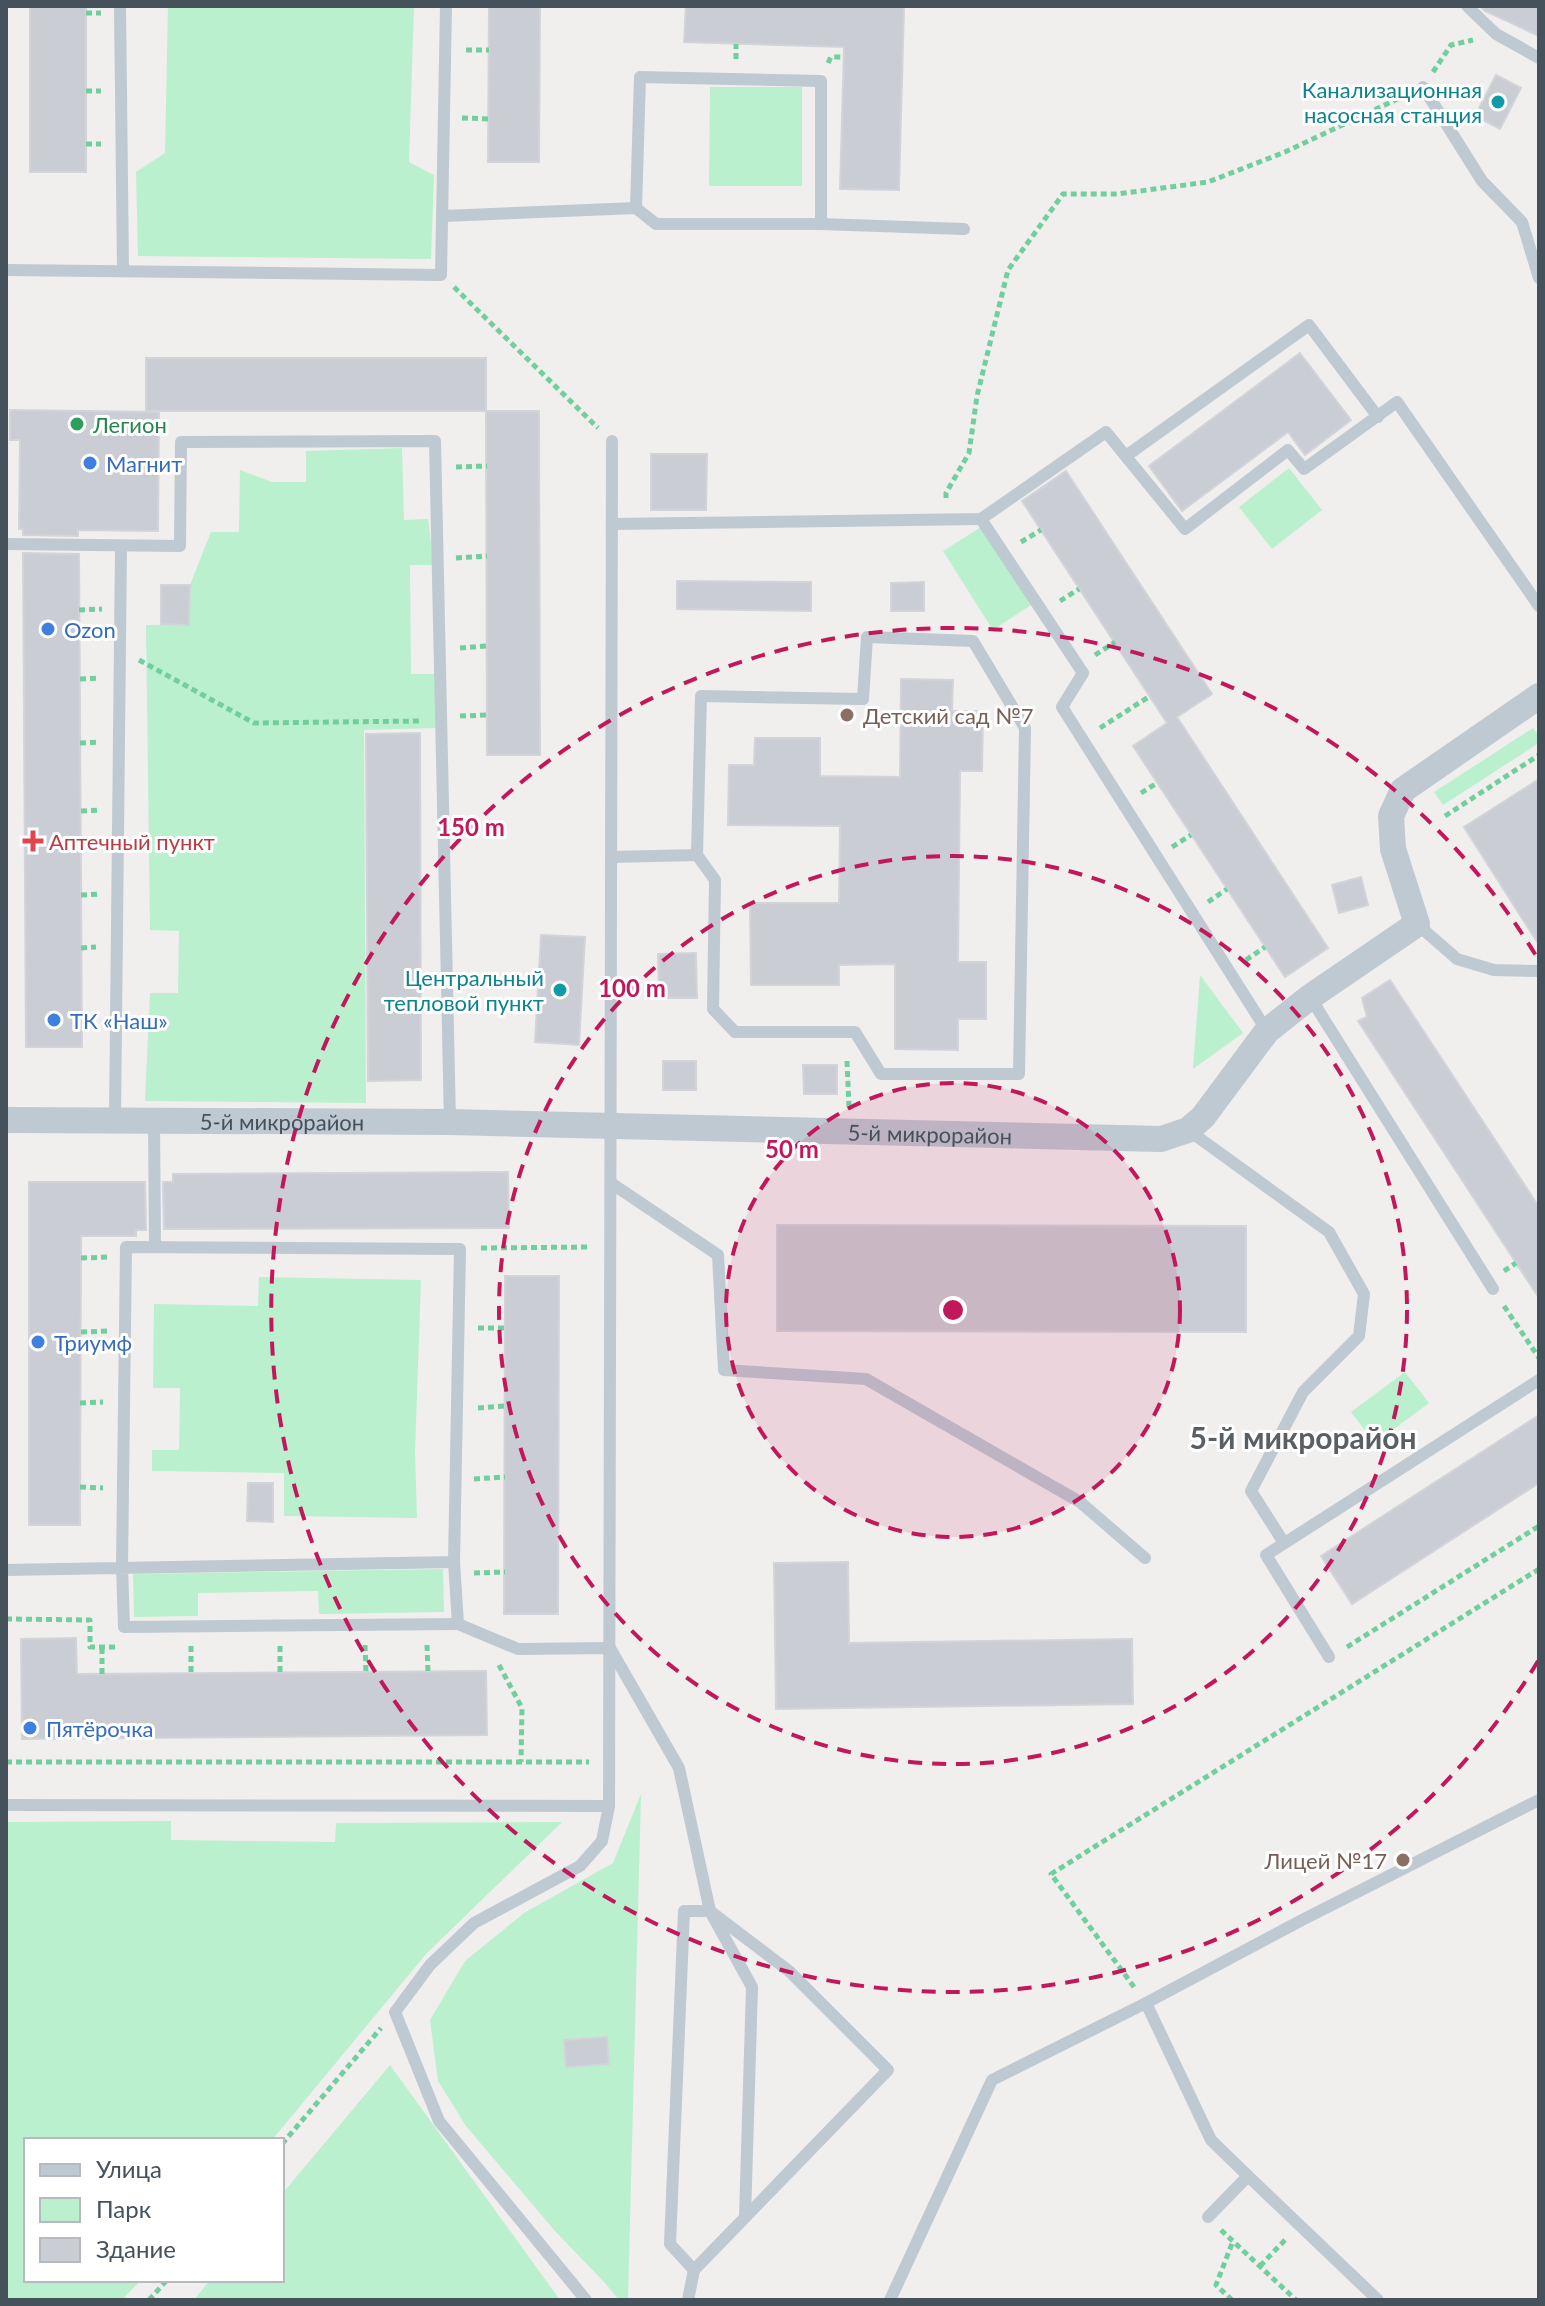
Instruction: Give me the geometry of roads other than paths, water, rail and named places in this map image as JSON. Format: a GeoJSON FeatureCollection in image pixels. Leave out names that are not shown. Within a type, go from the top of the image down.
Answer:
{"type":"FeatureCollection","features":[{"type":"Feature","properties":{"kind":"street"},"geometry":{"type":"LineString","coordinates":[[1188,1130],[1203,1117],[1267,1031],[1310,997],[1417,924],[1393,849],[1391,816],[1403,790],[1539,696]]}},
{"type":"Feature","properties":{"kind":"street","name":"5-й микрорайон"},"geometry":{"type":"LineString","coordinates":[[6,1120],[450,1122],[1161,1139],[1188,1130]]}},
{"type":"Feature","properties":{"kind":"lane"},"geometry":{"type":"LineString","coordinates":[[120,6],[123,271]]}},
{"type":"Feature","properties":{"kind":"lane"},"geometry":{"type":"LineString","coordinates":[[6,270],[441,275],[446,6]]}},
{"type":"Feature","properties":{"kind":"lane"},"geometry":{"type":"LineString","coordinates":[[1467,6],[1496,34],[1539,58]]}},
{"type":"Feature","properties":{"kind":"lane"},"geometry":{"type":"LineString","coordinates":[[636,208],[640,77],[821,81],[821,224]]}},
{"type":"Feature","properties":{"kind":"lane"},"geometry":{"type":"LineString","coordinates":[[1423,87],[1482,181],[1522,222],[1539,278]]}},
{"type":"Feature","properties":{"kind":"lane"},"geometry":{"type":"LineString","coordinates":[[443,216],[636,208],[656,224],[821,224],[964,229]]}},
{"type":"Feature","properties":{"kind":"lane"},"geometry":{"type":"LineString","coordinates":[[1126,456],[1309,325],[1378,417]]}},
{"type":"Feature","properties":{"kind":"lane"},"geometry":{"type":"LineString","coordinates":[[612,524],[981,519],[1106,432],[1185,529],[1288,450],[1304,469],[1397,402],[1539,606]]}},
{"type":"Feature","properties":{"kind":"lane"},"geometry":{"type":"LineString","coordinates":[[6,544],[180,546],[181,442],[435,441],[450,1122]]}},
{"type":"Feature","properties":{"kind":"lane"},"geometry":{"type":"LineString","coordinates":[[586,2300],[439,2121],[395,2012],[430,1965],[474,1923],[580,1866],[602,1841],[609,1806],[612,441]]}},
{"type":"Feature","properties":{"kind":"lane"},"geometry":{"type":"LineString","coordinates":[[981,519],[1083,673],[1062,707],[1267,1031]]}},
{"type":"Feature","properties":{"kind":"lane"},"geometry":{"type":"LineString","coordinates":[[115,1119],[121,546]]}},
{"type":"Feature","properties":{"kind":"lane"},"geometry":{"type":"LineString","coordinates":[[867,637],[973,641],[1025,728],[1019,1074],[881,1074],[855,1032],[735,1032],[713,1009],[715,880],[697,855],[701,696],[863,699],[867,637]]}},
{"type":"Feature","properties":{"kind":"lane"},"geometry":{"type":"LineString","coordinates":[[611,857],[697,855]]}},
{"type":"Feature","properties":{"kind":"lane"},"geometry":{"type":"LineString","coordinates":[[1417,924],[1457,959],[1494,970],[1539,971]]}},
{"type":"Feature","properties":{"kind":"lane"},"geometry":{"type":"LineString","coordinates":[[1310,997],[1493,1289]]}},
{"type":"Feature","properties":{"kind":"lane"},"geometry":{"type":"LineString","coordinates":[[154,1120],[155,1247]]}},
{"type":"Feature","properties":{"kind":"lane"},"geometry":{"type":"LineString","coordinates":[[1188,1130],[1329,1232],[1364,1294],[1359,1336],[1303,1392],[1251,1491],[1284,1543]]}},
{"type":"Feature","properties":{"kind":"lane"},"geometry":{"type":"LineString","coordinates":[[611,1183],[718,1255],[724,1370],[866,1379],[1080,1502],[1145,1558]]}},
{"type":"Feature","properties":{"kind":"lane"},"geometry":{"type":"LineString","coordinates":[[458,1624],[455,1568],[460,1249],[126,1247],[124,1627],[458,1624],[518,1649],[610,1648]]}},
{"type":"Feature","properties":{"kind":"lane"},"geometry":{"type":"LineString","coordinates":[[1329,1657],[1266,1555],[1539,1380]]}},
{"type":"Feature","properties":{"kind":"lane"},"geometry":{"type":"LineString","coordinates":[[6,1570],[122,1566],[455,1568]]}},
{"type":"Feature","properties":{"kind":"lane"},"geometry":{"type":"LineString","coordinates":[[610,1648],[679,1768],[710,1911],[752,1987],[745,2217]]}},
{"type":"Feature","properties":{"kind":"lane"},"geometry":{"type":"LineString","coordinates":[[890,2300],[992,2080],[1539,1800]]}},
{"type":"Feature","properties":{"kind":"lane"},"geometry":{"type":"LineString","coordinates":[[6,1805],[609,1806]]}},
{"type":"Feature","properties":{"kind":"lane"},"geometry":{"type":"LineString","coordinates":[[688,2300],[694,2270],[888,2070],[789,1971],[710,1911],[684,1911],[670,2244],[694,2270]]}},
{"type":"Feature","properties":{"kind":"lane"},"geometry":{"type":"LineString","coordinates":[[1146,2003],[1211,2140],[1378,2300]]}},
{"type":"Feature","properties":{"kind":"lane"},"geometry":{"type":"LineString","coordinates":[[1208,2217],[1248,2176]]}},
{"type":"Feature","properties":{"kind":"place","name":"Канализационная насосная станция"},"geometry":{"type":"Point","coordinates":[1498,102]}},
{"type":"Feature","properties":{"kind":"place","name":"Легион"},"geometry":{"type":"Point","coordinates":[77,424]}},
{"type":"Feature","properties":{"kind":"place","name":"Магнит"},"geometry":{"type":"Point","coordinates":[90,463]}},
{"type":"Feature","properties":{"kind":"place","name":"Ozon"},"geometry":{"type":"Point","coordinates":[48,629]}},
{"type":"Feature","properties":{"kind":"place","name":"Детский сад №7"},"geometry":{"type":"Point","coordinates":[847,715]}},
{"type":"Feature","properties":{"kind":"place","name":"Аптечный пункт"},"geometry":{"type":"Point","coordinates":[33,841]}},
{"type":"Feature","properties":{"kind":"place","name":"Центральный тепловой пункт"},"geometry":{"type":"Point","coordinates":[560,990]}},
{"type":"Feature","properties":{"kind":"place","name":"ТК «Наш»"},"geometry":{"type":"Point","coordinates":[54,1020]}},
{"type":"Feature","properties":{"kind":"place","name":"Триумф"},"geometry":{"type":"Point","coordinates":[38,1342]}},
{"type":"Feature","properties":{"kind":"place","name":"Пятёрочка"},"geometry":{"type":"Point","coordinates":[30,1728]}},
{"type":"Feature","properties":{"kind":"place","name":"Лицей №17"},"geometry":{"type":"Point","coordinates":[1403,1860]}},
{"type":"Feature","properties":{"kind":"district","name":"5-й микрорайон"},"geometry":{"type":"Point","coordinates":[1303,1437]}}]}
